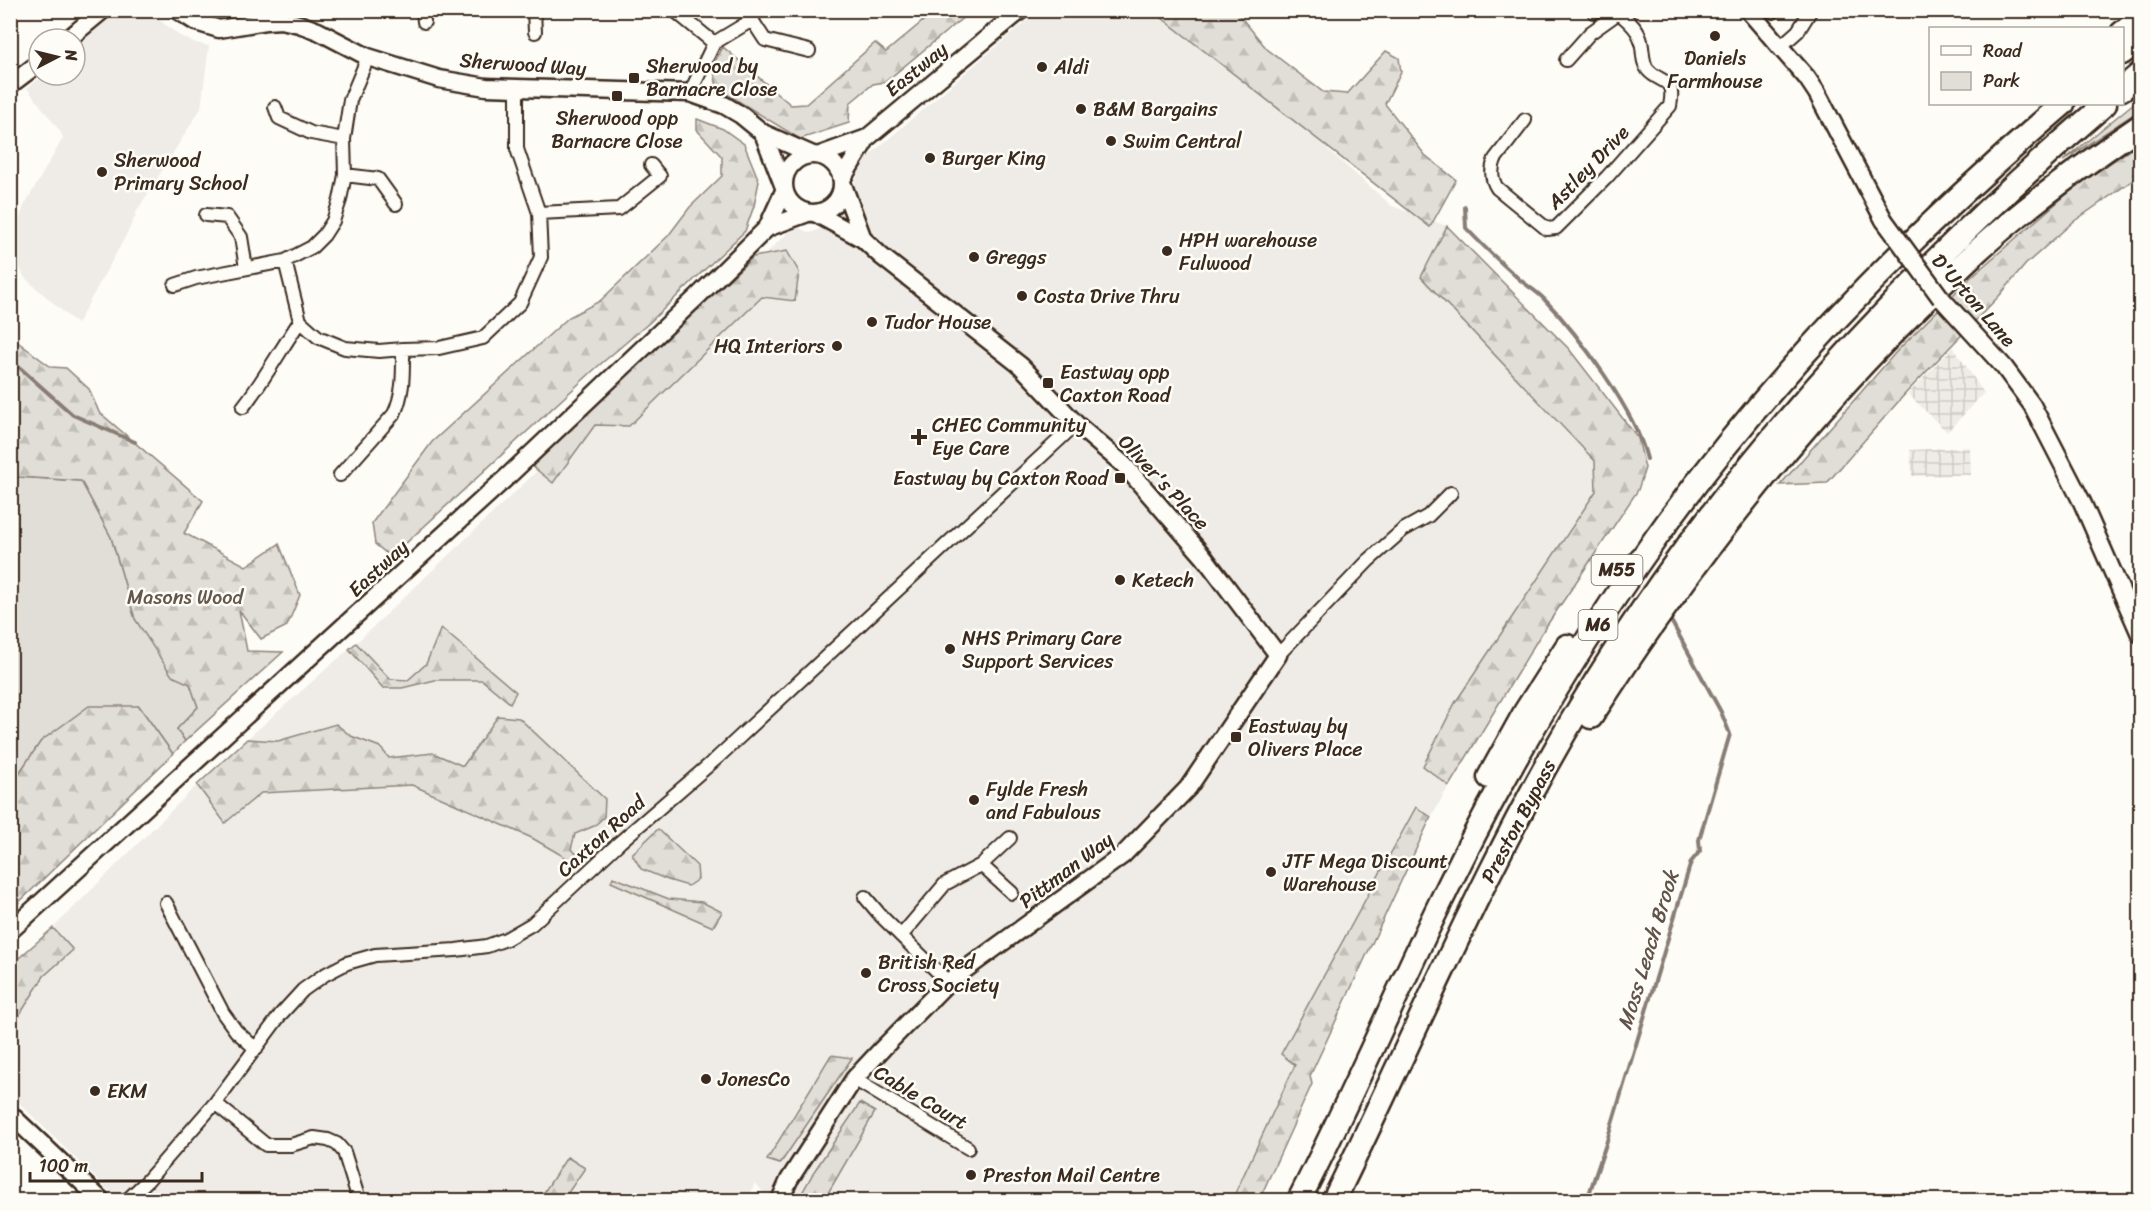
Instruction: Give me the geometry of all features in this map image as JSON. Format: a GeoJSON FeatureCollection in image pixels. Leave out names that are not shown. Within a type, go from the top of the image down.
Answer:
{"type":"FeatureCollection","features":[{"type":"Feature","properties":{"kind":"highway"},"geometry":{"type":"LineString","coordinates":[[2124,31],[2140,19]]}},
{"type":"Feature","properties":{"kind":"highway"},"geometry":{"type":"LineString","coordinates":[[2124,52],[2140,39]]}},
{"type":"Feature","properties":{"kind":"highway"},"geometry":{"type":"LineString","coordinates":[[2124,87],[2140,74]]}},
{"type":"Feature","properties":{"kind":"highway","name":"M55"},"geometry":{"type":"LineString","coordinates":[[1294,1200],[1320,1126],[1423,904],[1475,801],[1525,712],[1644,529],[1766,374],[1835,298],[1929,204],[2038,105]]}},
{"type":"Feature","properties":{"kind":"highway","name":"M6"},"geometry":{"type":"LineString","coordinates":[[1299,1200],[1331,1138],[1437,911],[1488,810],[1539,720],[1656,538],[1777,385],[1848,306],[1889,263],[1963,193],[2062,105]]}},
{"type":"Feature","properties":{"kind":"highway","name":"M6"},"geometry":{"type":"LineString","coordinates":[[1748,469],[1827,373],[1899,294],[2040,159],[2104,105]]}},
{"type":"Feature","properties":{"kind":"highway"},"geometry":{"type":"LineString","coordinates":[[1748,469],[1833,379],[1970,245],[2067,167],[2140,118]]}},
{"type":"Feature","properties":{"kind":"highway"},"geometry":{"type":"LineString","coordinates":[[1486,880],[1662,612],[1732,518],[1842,388],[1916,310],[1976,252],[2072,174],[2140,126]]}},
{"type":"Feature","properties":{"kind":"highway","name":"Preston Bypass"},"geometry":{"type":"LineString","coordinates":[[1334,1200],[1486,880],[1572,720],[1648,602],[1748,469]]}},
{"type":"Feature","properties":{"kind":"street"},"geometry":{"type":"LineString","coordinates":[[82,27],[103,10]]}},
{"type":"Feature","properties":{"kind":"street","name":"Sherwood Way"},"geometry":{"type":"LineString","coordinates":[[177,10],[196,22],[219,29],[282,15],[368,57],[439,79],[486,87],[690,93],[724,105],[764,133],[816,155]]}},
{"type":"Feature","properties":{"kind":"street"},"geometry":{"type":"LineString","coordinates":[[534,10],[535,32]]}},
{"type":"Feature","properties":{"kind":"street"},"geometry":{"type":"LineString","coordinates":[[674,10],[714,43]]}},
{"type":"Feature","properties":{"kind":"street","name":"Eastway"},"geometry":{"type":"LineString","coordinates":[[816,155],[867,138],[1021,10]]}},
{"type":"Feature","properties":{"kind":"street","name":"D'Urton Lane"},"geometry":{"type":"LineString","coordinates":[[1748,10],[1807,78],[1828,110],[1870,197],[1884,220],[1941,298],[2004,367],[2032,405],[2082,502],[2140,634]]}},
{"type":"Feature","properties":{"kind":"street"},"geometry":{"type":"LineString","coordinates":[[1780,47],[1798,31],[1811,10]]}},
{"type":"Feature","properties":{"kind":"street"},"geometry":{"type":"LineString","coordinates":[[1566,60],[1590,33],[1617,12]]}},
{"type":"Feature","properties":{"kind":"street","name":"Astley Drive"},"geometry":{"type":"LineString","coordinates":[[1525,120],[1495,159],[1492,166],[1494,183],[1497,188],[1547,229],[1552,230],[1607,177],[1670,106],[1671,90],[1668,84],[1648,70],[1644,62],[1640,37],[1617,12]]}},
{"type":"Feature","properties":{"kind":"street"},"geometry":{"type":"LineString","coordinates":[[690,93],[714,43],[754,15],[765,40],[809,51]]}},
{"type":"Feature","properties":{"kind":"street"},"geometry":{"type":"LineString","coordinates":[[175,285],[195,278],[285,261],[312,247],[324,235],[337,211],[345,175],[344,139],[350,100],[368,57]]}},
{"type":"Feature","properties":{"kind":"street"},"geometry":{"type":"LineString","coordinates":[[10,85],[27,72]]}},
{"type":"Feature","properties":{"kind":"street"},"geometry":{"type":"LineString","coordinates":[[285,261],[300,321],[318,337],[345,348],[379,351],[439,348],[483,338],[520,303],[541,257],[539,213],[517,149],[517,88]]}},
{"type":"Feature","properties":{"kind":"street"},"geometry":{"type":"LineString","coordinates":[[275,108],[279,118],[311,133],[344,139]]}},
{"type":"Feature","properties":{"kind":"street"},"geometry":{"type":"LineString","coordinates":[[764,133],[784,189],[794,206],[812,213],[831,208],[841,194],[843,182],[834,164],[816,155],[804,156],[789,168],[785,177],[784,189]]}},
{"type":"Feature","properties":{"kind":"street","name":"Eastway"},"geometry":{"type":"LineString","coordinates":[[843,182],[867,138]]}},
{"type":"Feature","properties":{"kind":"street"},"geometry":{"type":"LineString","coordinates":[[539,213],[619,209],[660,176],[651,165]]}},
{"type":"Feature","properties":{"kind":"street"},"geometry":{"type":"LineString","coordinates":[[345,175],[378,179],[396,204]]}},
{"type":"Feature","properties":{"kind":"street","name":"Oliver's Place"},"geometry":{"type":"LineString","coordinates":[[843,182],[863,239]]}},
{"type":"Feature","properties":{"kind":"street","name":"Eastway"},"geometry":{"type":"LineString","coordinates":[[10,932],[507,477],[699,295],[767,228],[784,189]]}},
{"type":"Feature","properties":{"kind":"street","name":"Eastway"},"geometry":{"type":"LineString","coordinates":[[767,228],[812,213]]}},
{"type":"Feature","properties":{"kind":"street","name":"Oliver's Place"},"geometry":{"type":"LineString","coordinates":[[812,213],[863,239],[881,256],[1021,366],[1076,424],[1124,465],[1166,511],[1278,655]]}},
{"type":"Feature","properties":{"kind":"street"},"geometry":{"type":"LineString","coordinates":[[206,215],[227,218],[232,224],[241,237],[246,268]]}},
{"type":"Feature","properties":{"kind":"street"},"geometry":{"type":"LineString","coordinates":[[243,407],[300,321]]}},
{"type":"Feature","properties":{"kind":"street"},"geometry":{"type":"LineString","coordinates":[[340,475],[394,414],[403,390],[404,349]]}},
{"type":"Feature","properties":{"kind":"street","name":"Caxton Road"},"geometry":{"type":"LineString","coordinates":[[127,1200],[147,1181],[215,1103],[281,1014],[303,990],[324,975],[347,963],[375,955],[487,946],[506,939],[532,924],[620,842],[717,758],[1076,424]]}},
{"type":"Feature","properties":{"kind":"street","name":"Pittman Way"},"geometry":{"type":"LineString","coordinates":[[780,1200],[789,1180],[854,1079],[948,982],[1123,855],[1188,788],[1278,655],[1368,561],[1403,530],[1428,516],[1451,494]]}},
{"type":"Feature","properties":{"kind":"street"},"geometry":{"type":"LineString","coordinates":[[901,936],[945,884],[981,866],[1010,838]]}},
{"type":"Feature","properties":{"kind":"street"},"geometry":{"type":"LineString","coordinates":[[981,866],[1012,893]]}},
{"type":"Feature","properties":{"kind":"street"},"geometry":{"type":"LineString","coordinates":[[865,897],[948,982]]}},
{"type":"Feature","properties":{"kind":"street"},"geometry":{"type":"LineString","coordinates":[[166,903],[223,1013],[236,1031],[256,1049]]}},
{"type":"Feature","properties":{"kind":"street","name":"Cable Court"},"geometry":{"type":"LineString","coordinates":[[854,1079],[968,1149]]}},
{"type":"Feature","properties":{"kind":"street"},"geometry":{"type":"LineString","coordinates":[[215,1103],[266,1145],[291,1144],[314,1138],[337,1144],[344,1152],[358,1200]]}},
{"type":"Feature","properties":{"kind":"street"},"geometry":{"type":"LineString","coordinates":[[10,1114],[100,1200]]}},
{"type":"Feature","properties":{"kind":"shaded area","name":"Sherwood Primary School"},"geometry":{"type":"Polygon","coordinates":[[[114,11],[148,11],[180,36],[209,46],[201,108],[135,214],[123,241],[77,324],[25,278],[11,252],[11,243],[24,206],[63,138],[27,88],[87,87],[87,37],[114,11]]]}},
{"type":"Feature","properties":{"kind":"shaded area"},"geometry":{"type":"Polygon","coordinates":[[[1038,11],[1170,11],[1392,206],[1447,226],[1421,277],[1595,461],[1596,491],[1455,703],[1423,766],[1449,786],[1431,817],[1416,808],[1281,1054],[1296,1064],[1232,1200],[824,1200],[874,1113],[860,1103],[815,1170],[798,1200],[761,1200],[764,1193],[755,1183],[748,1200],[563,1200],[585,1168],[567,1157],[539,1200],[118,1200],[18,1102],[11,1091],[11,1041],[17,1019],[44,976],[73,950],[53,928],[197,785],[226,823],[261,793],[412,785],[532,838],[575,863],[581,857],[571,849],[575,834],[594,826],[559,758],[519,718],[498,716],[463,766],[433,753],[389,758],[380,747],[351,736],[336,724],[278,741],[247,739],[349,649],[383,688],[402,688],[435,680],[483,680],[509,702],[441,628],[426,664],[408,681],[390,679],[356,643],[795,226],[810,233],[837,222],[865,159],[1038,11]],[[614,877],[713,927],[722,912],[669,899],[614,877]]]}},
{"type":"Feature","properties":{"kind":"shaded area"},"geometry":{"type":"Polygon","coordinates":[[[1953,347],[1984,393],[1947,432],[1908,394],[1953,347]]]}},
{"type":"Feature","properties":{"kind":"shaded area"},"geometry":{"type":"Polygon","coordinates":[[[1970,447],[1971,475],[1912,476],[1910,450],[1970,447]]]}},
{"type":"Feature","properties":{"kind":"green space"},"geometry":{"type":"Polygon","coordinates":[[[935,11],[971,11],[885,82],[873,84],[850,103],[849,123],[800,139],[717,88],[713,65],[723,47],[791,105],[806,104],[875,43],[886,52],[935,11]]]}},
{"type":"Feature","properties":{"kind":"green space"},"geometry":{"type":"Polygon","coordinates":[[[1153,11],[1242,11],[1239,15],[1267,49],[1323,92],[1347,94],[1386,51],[1399,58],[1401,72],[1385,104],[1425,155],[1456,180],[1430,227],[1153,11]]]}},
{"type":"Feature","properties":{"kind":"green space"},"geometry":{"type":"Polygon","coordinates":[[[2140,98],[2140,110],[2063,161],[2140,98]]]}},
{"type":"Feature","properties":{"kind":"green space"},"geometry":{"type":"Polygon","coordinates":[[[697,119],[723,129],[744,144],[759,181],[754,206],[745,231],[649,323],[596,368],[391,557],[375,544],[372,523],[432,442],[569,317],[600,301],[668,236],[690,207],[722,176],[722,157],[697,130],[697,119]]]}},
{"type":"Feature","properties":{"kind":"green space"},"geometry":{"type":"Polygon","coordinates":[[[2140,143],[2140,175],[2073,222],[2026,264],[2000,295],[1905,394],[1827,483],[1780,485],[1897,351],[1972,276],[2075,187],[2140,143]]]}},
{"type":"Feature","properties":{"kind":"green space"},"geometry":{"type":"Polygon","coordinates":[[[1447,226],[1569,349],[1638,438],[1645,468],[1638,490],[1541,634],[1449,786],[1423,766],[1455,703],[1596,491],[1595,461],[1421,277],[1447,226]]]}},
{"type":"Feature","properties":{"kind":"green space"},"geometry":{"type":"Polygon","coordinates":[[[787,251],[799,272],[795,301],[762,297],[629,426],[595,425],[553,483],[532,466],[753,257],[787,251]]]}},
{"type":"Feature","properties":{"kind":"green space","name":"Masons Wood"},"geometry":{"type":"Polygon","coordinates":[[[11,337],[51,367],[66,368],[89,389],[99,412],[203,501],[184,533],[246,566],[279,544],[300,595],[287,626],[261,639],[239,610],[247,651],[283,652],[185,741],[177,729],[198,707],[190,684],[172,676],[135,619],[111,537],[81,481],[18,477],[11,474],[11,337]]]}},
{"type":"Feature","properties":{"kind":"green space"},"geometry":{"type":"Polygon","coordinates":[[[11,474],[18,477],[81,481],[111,537],[135,619],[190,683],[198,707],[177,729],[185,741],[173,754],[139,706],[41,741],[11,785],[11,474]]]}},
{"type":"Feature","properties":{"kind":"green space"},"geometry":{"type":"Polygon","coordinates":[[[441,628],[516,692],[510,703],[482,680],[435,680],[402,688],[383,688],[349,649],[356,643],[390,679],[408,680],[426,664],[441,628]]]}},
{"type":"Feature","properties":{"kind":"green space"},"geometry":{"type":"Polygon","coordinates":[[[89,706],[139,706],[173,754],[11,910],[11,785],[41,741],[89,706]]]}},
{"type":"Feature","properties":{"kind":"green space"},"geometry":{"type":"Polygon","coordinates":[[[498,716],[519,718],[605,799],[604,817],[594,826],[575,834],[571,849],[581,857],[575,863],[532,838],[412,785],[261,793],[225,823],[197,785],[247,739],[278,741],[336,724],[351,736],[380,747],[389,758],[433,753],[463,766],[498,716]]]}},
{"type":"Feature","properties":{"kind":"green space"},"geometry":{"type":"Polygon","coordinates":[[[1416,807],[1431,817],[1310,1076],[1312,1084],[1259,1200],[1232,1200],[1295,1065],[1281,1054],[1416,807]]]}},
{"type":"Feature","properties":{"kind":"green space"},"geometry":{"type":"Polygon","coordinates":[[[658,829],[697,866],[698,879],[688,886],[641,869],[632,854],[658,829]]]}},
{"type":"Feature","properties":{"kind":"green space"},"geometry":{"type":"Polygon","coordinates":[[[613,877],[669,899],[702,902],[722,912],[713,927],[611,882],[613,877]]]}},
{"type":"Feature","properties":{"kind":"green space"},"geometry":{"type":"Polygon","coordinates":[[[53,928],[73,950],[44,976],[17,1019],[11,1041],[11,965],[53,928]]]}},
{"type":"Feature","properties":{"kind":"green space"},"geometry":{"type":"Polygon","coordinates":[[[831,1055],[852,1058],[780,1164],[767,1160],[831,1055]]]}},
{"type":"Feature","properties":{"kind":"green space"},"geometry":{"type":"Polygon","coordinates":[[[860,1103],[875,1112],[824,1200],[798,1200],[815,1170],[860,1103]]]}},
{"type":"Feature","properties":{"kind":"green space"},"geometry":{"type":"Polygon","coordinates":[[[567,1157],[585,1168],[563,1200],[539,1200],[567,1157]]]}},
{"type":"Feature","properties":{"kind":"waterway","name":"Moss Leach Brook"},"geometry":{"type":"LineString","coordinates":[[1465,207],[1466,228],[1512,273],[1541,296],[1589,353],[1619,397],[1641,440],[1647,459]]}},
{"type":"Feature","properties":{"kind":"waterway"},"geometry":{"type":"LineString","coordinates":[[10,359],[73,415],[135,442]]}},
{"type":"Feature","properties":{"kind":"waterway","name":"Moss Leach Brook"},"geometry":{"type":"LineString","coordinates":[[1587,1200],[1691,862],[1700,851],[1699,840],[1730,734],[1721,712],[1669,617]]}},
{"type":"Feature","properties":{"kind":"place","name":"Daniels Farmhouse"},"geometry":{"type":"Point","coordinates":[1715,36]}},
{"type":"Feature","properties":{"kind":"place","name":"Aldi"},"geometry":{"type":"Point","coordinates":[1042,67]}},
{"type":"Feature","properties":{"kind":"place","name":"Sherwood by Barnacre Close"},"geometry":{"type":"Point","coordinates":[634,78]}},
{"type":"Feature","properties":{"kind":"place","name":"Sherwood opp Barnacre Close"},"geometry":{"type":"Point","coordinates":[617,96]}},
{"type":"Feature","properties":{"kind":"place","name":"B&M Bargains"},"geometry":{"type":"Point","coordinates":[1081,109]}},
{"type":"Feature","properties":{"kind":"place","name":"Swim Central"},"geometry":{"type":"Point","coordinates":[1111,141]}},
{"type":"Feature","properties":{"kind":"place","name":"Burger King"},"geometry":{"type":"Point","coordinates":[930,158]}},
{"type":"Feature","properties":{"kind":"place","name":"Sherwood Primary School"},"geometry":{"type":"Point","coordinates":[102,172]}},
{"type":"Feature","properties":{"kind":"place","name":"HPH warehouse Fulwood"},"geometry":{"type":"Point","coordinates":[1167,251]}},
{"type":"Feature","properties":{"kind":"place","name":"Greggs"},"geometry":{"type":"Point","coordinates":[974,257]}},
{"type":"Feature","properties":{"kind":"place","name":"Costa Drive Thru"},"geometry":{"type":"Point","coordinates":[1022,296]}},
{"type":"Feature","properties":{"kind":"place","name":"Tudor House"},"geometry":{"type":"Point","coordinates":[872,322]}},
{"type":"Feature","properties":{"kind":"place","name":"HQ Interiors"},"geometry":{"type":"Point","coordinates":[837,346]}},
{"type":"Feature","properties":{"kind":"place","name":"Eastway opp Caxton Road"},"geometry":{"type":"Point","coordinates":[1048,383]}},
{"type":"Feature","properties":{"kind":"place","name":"CHEC Community Eye Care"},"geometry":{"type":"Point","coordinates":[919,437]}},
{"type":"Feature","properties":{"kind":"place","name":"Eastway by Caxton Road"},"geometry":{"type":"Point","coordinates":[1120,478]}},
{"type":"Feature","properties":{"kind":"place","name":"Ketech"},"geometry":{"type":"Point","coordinates":[1120,580]}},
{"type":"Feature","properties":{"kind":"place","name":"NHS Primary Care Support Services"},"geometry":{"type":"Point","coordinates":[950,649]}},
{"type":"Feature","properties":{"kind":"place","name":"Eastway by Olivers Place"},"geometry":{"type":"Point","coordinates":[1236,737]}},
{"type":"Feature","properties":{"kind":"place","name":"Fylde Fresh and Fabulous"},"geometry":{"type":"Point","coordinates":[974,800]}},
{"type":"Feature","properties":{"kind":"place","name":"JTF Mega Discount Warehouse"},"geometry":{"type":"Point","coordinates":[1271,872]}},
{"type":"Feature","properties":{"kind":"place","name":"British Red Cross Society"},"geometry":{"type":"Point","coordinates":[866,973]}},
{"type":"Feature","properties":{"kind":"place","name":"JonesCo"},"geometry":{"type":"Point","coordinates":[706,1079]}},
{"type":"Feature","properties":{"kind":"place","name":"EKM"},"geometry":{"type":"Point","coordinates":[95,1091]}},
{"type":"Feature","properties":{"kind":"place","name":"Preston Mail Centre"},"geometry":{"type":"Point","coordinates":[971,1175]}}]}
